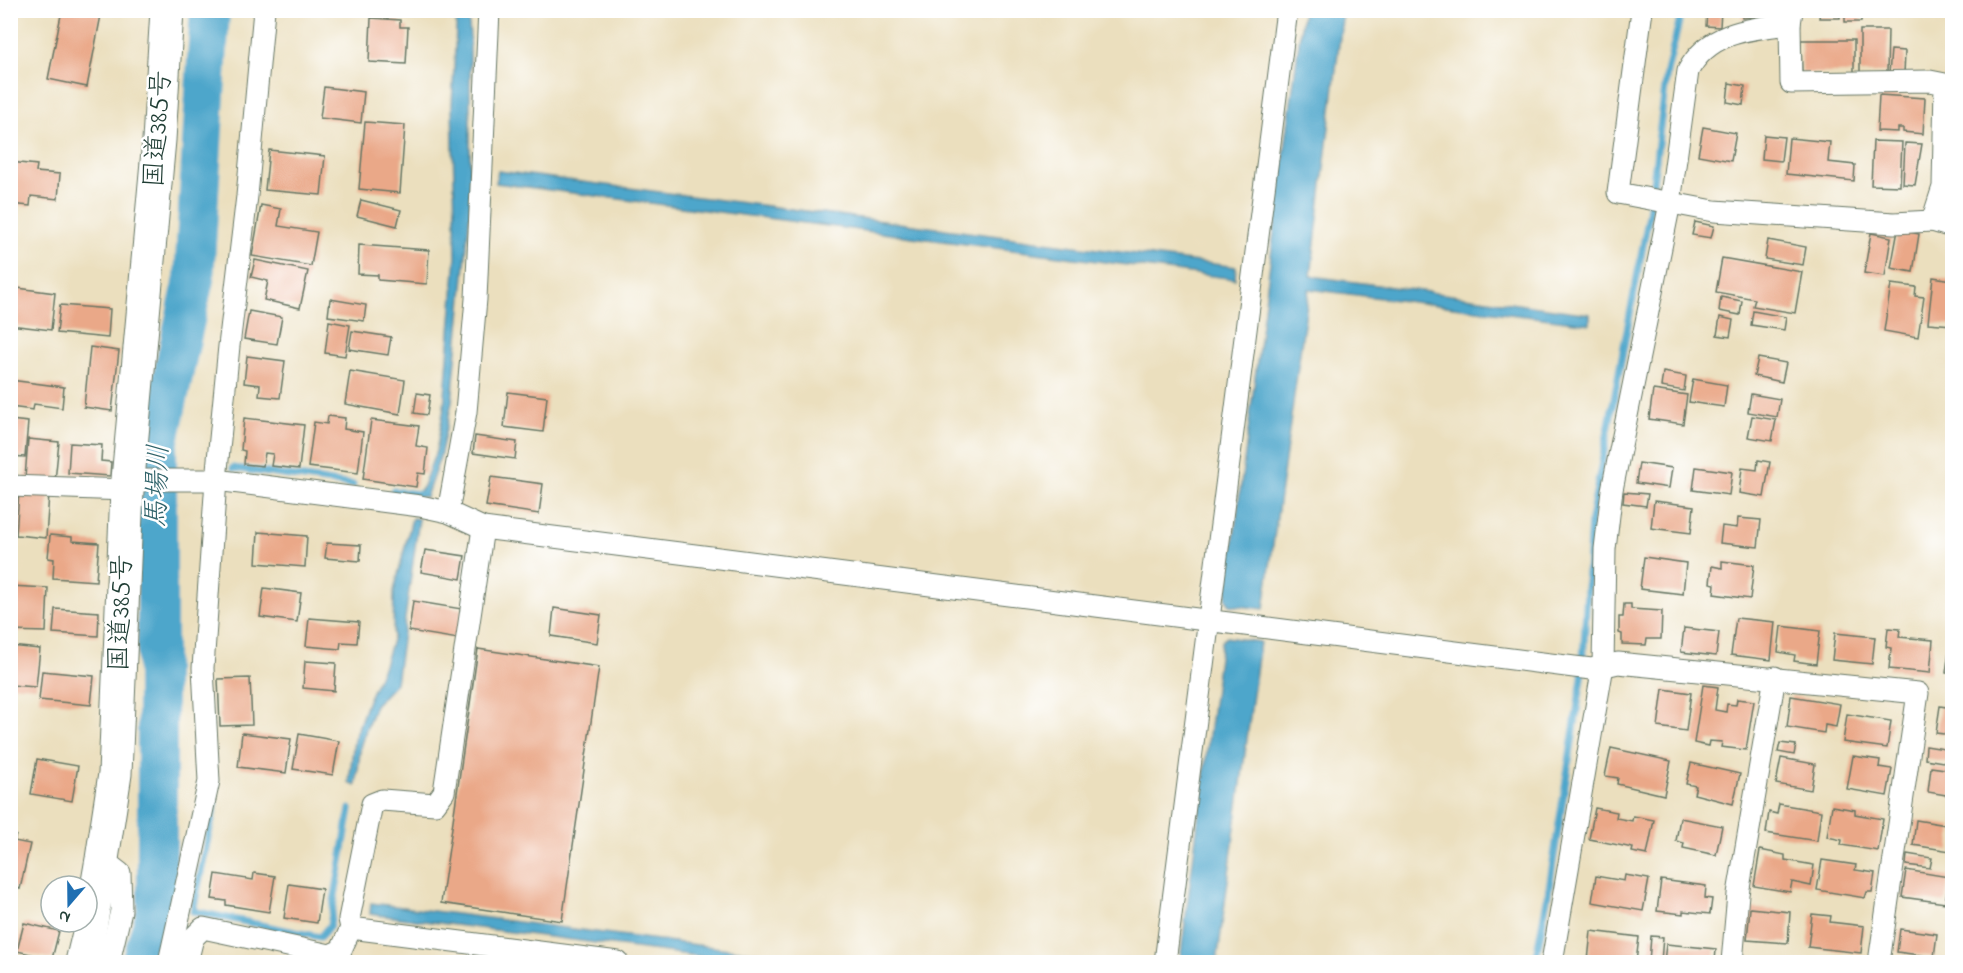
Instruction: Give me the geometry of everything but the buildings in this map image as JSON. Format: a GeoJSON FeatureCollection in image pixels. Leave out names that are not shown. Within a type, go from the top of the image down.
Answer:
{"type":"FeatureCollection","features":[{"type":"Feature","properties":{"kind":"highway","name":"国道385号"},"geometry":{"type":"LineString","coordinates":[[82,963],[102,859],[115,774],[167,10]]}},
{"type":"Feature","properties":{"kind":"street"},"geometry":{"type":"LineString","coordinates":[[169,963],[209,781],[203,668],[216,480],[247,196],[264,10]]}},
{"type":"Feature","properties":{"kind":"street"},"geometry":{"type":"LineString","coordinates":[[448,512],[466,412],[476,299],[489,10]]}},
{"type":"Feature","properties":{"kind":"street"},"geometry":{"type":"LineString","coordinates":[[1164,963],[1287,10]]}},
{"type":"Feature","properties":{"kind":"street"},"geometry":{"type":"LineString","coordinates":[[1552,963],[1612,490],[1658,201],[1688,71],[1696,56],[1718,40],[1791,17],[1791,83],[1937,82],[1943,187],[1942,224],[1894,223],[1737,212],[1658,201],[1618,193],[1642,10]]}},
{"type":"Feature","properties":{"kind":"street"},"geometry":{"type":"LineString","coordinates":[[10,486],[134,485],[172,479],[216,480],[420,506],[448,512],[483,528],[1590,668],[1618,663],[1918,693],[1879,963]]}},
{"type":"Feature","properties":{"kind":"street"},"geometry":{"type":"LineString","coordinates":[[187,963],[193,938],[203,928],[330,955],[341,950],[351,928],[350,919],[372,804],[382,800],[435,804],[444,792],[483,528]]}},
{"type":"Feature","properties":{"kind":"street"},"geometry":{"type":"LineString","coordinates":[[1732,963],[1738,894],[1775,677]]}},
{"type":"Feature","properties":{"kind":"street"},"geometry":{"type":"LineString","coordinates":[[102,859],[120,873],[121,911],[109,963]]}},
{"type":"Feature","properties":{"kind":"street"},"geometry":{"type":"LineString","coordinates":[[351,928],[618,963]]}},
{"type":"Feature","properties":{"kind":"water"},"geometry":{"type":"Polygon","coordinates":[[[457,11],[468,11],[470,38],[470,212],[452,402],[440,457],[426,497],[417,496],[436,451],[444,408],[456,257],[452,105],[457,11]]]}},
{"type":"Feature","properties":{"kind":"water"},"geometry":{"type":"Polygon","coordinates":[[[1303,11],[1343,11],[1311,276],[1590,314],[1590,324],[1309,289],[1264,609],[1230,605],[1226,599],[1303,11]]]}},
{"type":"Feature","properties":{"kind":"water"},"geometry":{"type":"Polygon","coordinates":[[[498,171],[1236,267],[1235,279],[496,183],[498,171]]]}},
{"type":"Feature","properties":{"kind":"water"},"geometry":{"type":"Polygon","coordinates":[[[412,518],[419,519],[396,683],[375,705],[361,744],[356,786],[349,783],[354,740],[393,637],[394,591],[412,518]]]}},
{"type":"Feature","properties":{"kind":"water"},"geometry":{"type":"Polygon","coordinates":[[[1226,637],[1260,642],[1217,962],[1180,962],[1221,642],[1226,637]]]}},
{"type":"Feature","properties":{"kind":"water"},"geometry":{"type":"Polygon","coordinates":[[[371,903],[830,962],[744,962],[370,914],[371,903]]]}},
{"type":"Feature","properties":{"kind":"waterway","name":"馬場川"},"geometry":{"type":"LineString","coordinates":[[141,962],[157,911],[157,449],[194,279],[210,10]]}},
{"type":"Feature","properties":{"kind":"waterway"},"geometry":{"type":"LineString","coordinates":[[1535,962],[1582,678],[1591,520],[1649,214],[1667,72],[1682,10]]}},
{"type":"Feature","properties":{"kind":"waterway"},"geometry":{"type":"LineString","coordinates":[[233,468],[353,485]]}},
{"type":"Feature","properties":{"kind":"waterway"},"geometry":{"type":"LineString","coordinates":[[393,491],[418,494]]}},
{"type":"Feature","properties":{"kind":"waterway"},"geometry":{"type":"LineString","coordinates":[[215,804],[193,911],[320,937],[330,925],[350,809]]}}]}
